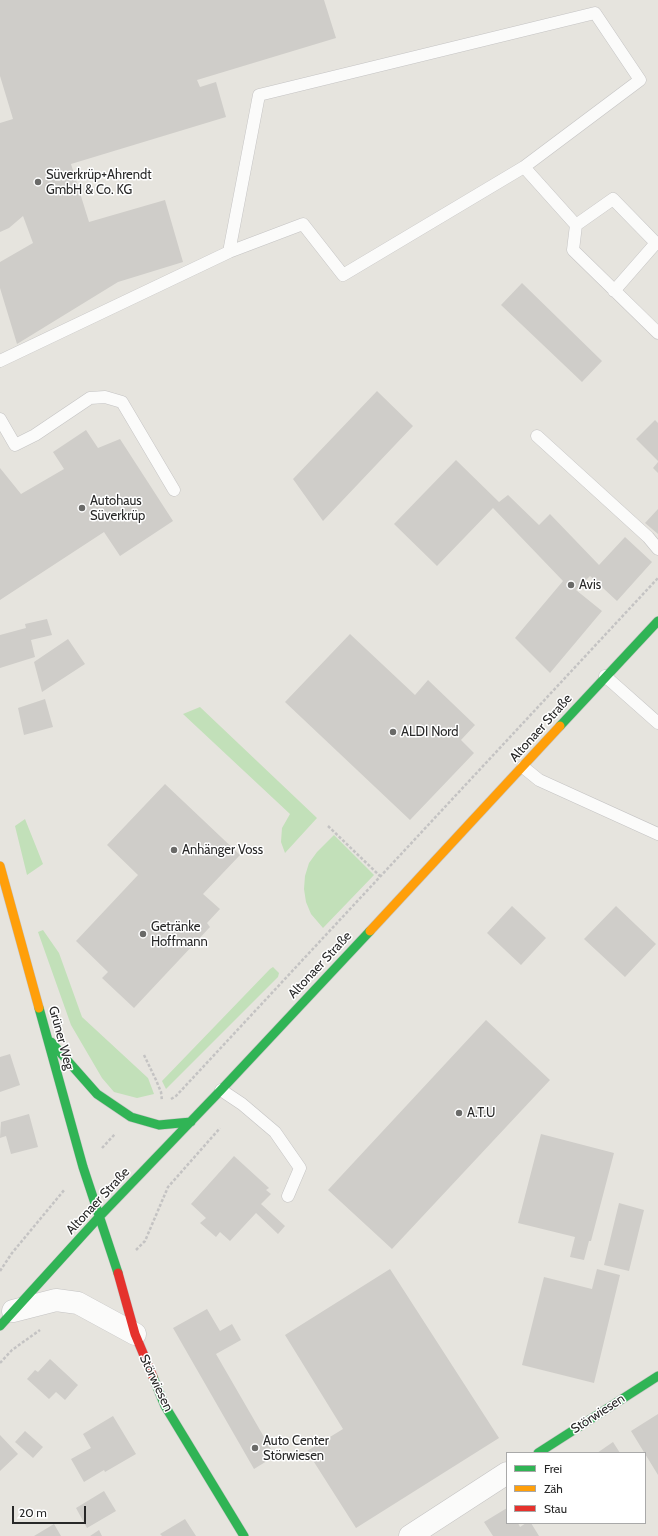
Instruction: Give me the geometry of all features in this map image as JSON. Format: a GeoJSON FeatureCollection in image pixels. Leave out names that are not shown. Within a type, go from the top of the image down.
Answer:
{"type":"FeatureCollection","features":[{"type":"Feature","properties":{"kind":"street","name":"Altonaer Straße"},"geometry":{"type":"LineString","coordinates":[[7,1318],[100,1216],[191,1122],[523,767],[605,676],[658,621]]}},
{"type":"Feature","properties":{"kind":"street","name":"Grüner Weg"},"geometry":{"type":"LineString","coordinates":[[0,866],[83,1167],[100,1216]]}},
{"type":"Feature","properties":{"kind":"street"},"geometry":{"type":"LineString","coordinates":[[48,1038],[97,1094],[131,1117],[159,1125],[191,1122]]}},
{"type":"Feature","properties":{"kind":"street","name":"Störwiesen"},"geometry":{"type":"LineString","coordinates":[[100,1216],[135,1334],[165,1406],[244,1536]]}},
{"type":"Feature","properties":{"kind":"street"},"geometry":{"type":"LineString","coordinates":[[7,1318],[56,1300],[78,1303],[135,1334]]}},
{"type":"Feature","properties":{"kind":"street","name":"Störwiesen"},"geometry":{"type":"LineString","coordinates":[[540,1452],[658,1376]]}},
{"type":"Feature","properties":{"kind":"street"},"geometry":{"type":"LineString","coordinates":[[410,1536],[506,1474]]}},
{"type":"Feature","properties":{"kind":"lane"},"geometry":{"type":"LineString","coordinates":[[0,361],[229,252],[303,224],[343,275],[524,167],[640,80],[595,13],[259,95],[229,252]]}},
{"type":"Feature","properties":{"kind":"lane"},"geometry":{"type":"LineString","coordinates":[[524,167],[576,225]]}},
{"type":"Feature","properties":{"kind":"lane"},"geometry":{"type":"LineString","coordinates":[[614,291],[656,243],[613,199],[576,225],[573,250],[614,291],[658,333]]}},
{"type":"Feature","properties":{"kind":"lane"},"geometry":{"type":"LineString","coordinates":[[0,419],[15,445],[35,435],[90,398],[105,397],[122,402],[174,490]]}},
{"type":"Feature","properties":{"kind":"lane"},"geometry":{"type":"LineString","coordinates":[[537,436],[648,537],[658,549]]}},
{"type":"Feature","properties":{"kind":"lane"},"geometry":{"type":"LineString","coordinates":[[643,636],[658,638]]}},
{"type":"Feature","properties":{"kind":"lane"},"geometry":{"type":"LineString","coordinates":[[605,676],[658,723]]}},
{"type":"Feature","properties":{"kind":"lane"},"geometry":{"type":"LineString","coordinates":[[523,767],[539,780],[658,834]]}},
{"type":"Feature","properties":{"kind":"lane"},"geometry":{"type":"LineString","coordinates":[[221,1090],[242,1104],[275,1132],[300,1168],[288,1196]]}},
{"type":"Feature","properties":{"kind":"path"},"geometry":{"type":"LineString","coordinates":[[144,1055],[161,1092],[162,1103],[176,1096],[658,578]]}},
{"type":"Feature","properties":{"kind":"path"},"geometry":{"type":"LineString","coordinates":[[328,826],[380,876]]}},
{"type":"Feature","properties":{"kind":"path"},"geometry":{"type":"LineString","coordinates":[[117,1270],[145,1241],[168,1186],[242,1104]]}},
{"type":"Feature","properties":{"kind":"path"},"geometry":{"type":"LineString","coordinates":[[0,1271],[12,1253],[83,1167],[131,1117]]}},
{"type":"Feature","properties":{"kind":"path"},"geometry":{"type":"LineString","coordinates":[[0,1362],[12,1350],[46,1326]]}},
{"type":"Feature","properties":{"kind":"green space"},"geometry":{"type":"Polygon","coordinates":[[[200,707],[317,818],[285,853],[281,842],[282,828],[290,814],[183,714],[200,707]]]}},
{"type":"Feature","properties":{"kind":"green space"},"geometry":{"type":"Polygon","coordinates":[[[25,819],[43,864],[27,875],[15,826],[25,819]]]}},
{"type":"Feature","properties":{"kind":"green space"},"geometry":{"type":"Polygon","coordinates":[[[334,835],[374,875],[323,928],[311,914],[306,902],[304,889],[305,876],[309,863],[317,852],[334,835]]]}},
{"type":"Feature","properties":{"kind":"green space"},"geometry":{"type":"Polygon","coordinates":[[[43,930],[59,953],[82,1017],[148,1078],[154,1094],[137,1098],[114,1092],[102,1078],[71,1025],[38,932],[43,930]]]}},
{"type":"Feature","properties":{"kind":"green space"},"geometry":{"type":"Polygon","coordinates":[[[273,967],[279,973],[278,977],[166,1089],[162,1081],[273,967]]]}},
{"type":"Feature","properties":{"kind":"building","name":"Süverkrüp+Ahrendt GmbH & Co. KG"},"geometry":{"type":"Polygon","coordinates":[[[0,0],[324,0],[336,38],[197,80],[200,87],[216,82],[226,117],[71,164],[89,222],[165,200],[183,262],[118,282],[17,344],[0,288],[0,262],[33,243],[23,216],[9,228],[0,232],[0,123],[13,119],[0,76],[0,0]]]}},
{"type":"Feature","properties":{"kind":"building"},"geometry":{"type":"Polygon","coordinates":[[[522,283],[602,361],[582,382],[501,305],[522,283]]]}},
{"type":"Feature","properties":{"kind":"building"},"geometry":{"type":"Polygon","coordinates":[[[377,391],[413,426],[323,521],[293,479],[377,391]]]}},
{"type":"Feature","properties":{"kind":"building"},"geometry":{"type":"Polygon","coordinates":[[[655,420],[658,423],[658,461],[636,439],[655,420]]]}},
{"type":"Feature","properties":{"kind":"building","name":"Autohaus Süverkrüp"},"geometry":{"type":"Polygon","coordinates":[[[86,430],[98,448],[120,439],[173,521],[120,556],[104,532],[0,600],[0,468],[21,494],[64,469],[53,452],[86,430]]]}},
{"type":"Feature","properties":{"kind":"building"},"geometry":{"type":"Polygon","coordinates":[[[456,460],[499,502],[508,495],[539,525],[550,514],[599,565],[625,537],[652,562],[617,601],[590,576],[576,590],[602,611],[550,673],[515,638],[563,581],[493,508],[437,566],[394,524],[456,460]]]}},
{"type":"Feature","properties":{"kind":"building"},"geometry":{"type":"Polygon","coordinates":[[[658,462],[658,473],[653,468],[658,462]]]}},
{"type":"Feature","properties":{"kind":"building"},"geometry":{"type":"Polygon","coordinates":[[[658,509],[658,534],[645,523],[658,509]]]}},
{"type":"Feature","properties":{"kind":"building"},"geometry":{"type":"Polygon","coordinates":[[[47,619],[52,635],[31,640],[35,657],[0,668],[0,635],[26,628],[25,624],[47,619]]]}},
{"type":"Feature","properties":{"kind":"building","name":"ALDI Nord"},"geometry":{"type":"Polygon","coordinates":[[[350,634],[415,695],[428,680],[475,725],[461,740],[474,753],[410,820],[285,702],[350,634]]]}},
{"type":"Feature","properties":{"kind":"building"},"geometry":{"type":"Polygon","coordinates":[[[68,639],[85,664],[42,692],[34,662],[68,639]]]}},
{"type":"Feature","properties":{"kind":"building"},"geometry":{"type":"Polygon","coordinates":[[[45,699],[53,727],[24,735],[18,708],[45,699]]]}},
{"type":"Feature","properties":{"kind":"building"},"geometry":{"type":"Polygon","coordinates":[[[165,784],[240,855],[203,894],[220,909],[207,923],[210,927],[134,1008],[102,978],[108,972],[76,941],[138,875],[107,845],[165,784]]]}},
{"type":"Feature","properties":{"kind":"building"},"geometry":{"type":"Polygon","coordinates":[[[512,906],[546,938],[521,965],[487,933],[512,906]]]}},
{"type":"Feature","properties":{"kind":"building"},"geometry":{"type":"Polygon","coordinates":[[[616,906],[656,944],[625,977],[584,939],[616,906]]]}},
{"type":"Feature","properties":{"kind":"building","name":"A.T.U"},"geometry":{"type":"Polygon","coordinates":[[[486,1020],[550,1080],[392,1249],[328,1190],[486,1020]]]}},
{"type":"Feature","properties":{"kind":"building"},"geometry":{"type":"Polygon","coordinates":[[[10,1054],[20,1085],[0,1092],[0,1057],[10,1054]]]}},
{"type":"Feature","properties":{"kind":"building"},"geometry":{"type":"Polygon","coordinates":[[[29,1114],[38,1147],[11,1154],[6,1136],[0,1138],[1,1122],[29,1114]]]}},
{"type":"Feature","properties":{"kind":"building"},"geometry":{"type":"Polygon","coordinates":[[[541,1134],[614,1153],[591,1241],[589,1241],[584,1260],[570,1257],[575,1237],[518,1223],[541,1134]]]}},
{"type":"Feature","properties":{"kind":"building"},"geometry":{"type":"Polygon","coordinates":[[[234,1156],[269,1188],[266,1190],[271,1194],[261,1204],[285,1226],[278,1234],[256,1213],[230,1241],[220,1232],[216,1237],[200,1223],[206,1218],[191,1204],[234,1156]]]}},
{"type":"Feature","properties":{"kind":"building"},"geometry":{"type":"Polygon","coordinates":[[[619,1203],[644,1210],[629,1271],[604,1265],[619,1203]]]}},
{"type":"Feature","properties":{"kind":"building"},"geometry":{"type":"Polygon","coordinates":[[[390,1269],[499,1438],[356,1528],[307,1451],[343,1429],[285,1335],[390,1269]]]}},
{"type":"Feature","properties":{"kind":"building"},"geometry":{"type":"Polygon","coordinates":[[[597,1269],[620,1275],[594,1383],[522,1365],[544,1277],[592,1289],[597,1269]]]}},
{"type":"Feature","properties":{"kind":"building"},"geometry":{"type":"Polygon","coordinates":[[[207,1309],[220,1331],[232,1324],[241,1340],[216,1354],[275,1456],[254,1469],[173,1328],[207,1309]]]}},
{"type":"Feature","properties":{"kind":"building"},"geometry":{"type":"Polygon","coordinates":[[[50,1359],[78,1385],[65,1400],[56,1392],[49,1399],[27,1379],[35,1370],[38,1372],[50,1359]]]}},
{"type":"Feature","properties":{"kind":"building"},"geometry":{"type":"Polygon","coordinates":[[[658,1414],[658,1475],[646,1455],[646,1452],[644,1452],[631,1431],[658,1414]]]}},
{"type":"Feature","properties":{"kind":"building"},"geometry":{"type":"Polygon","coordinates":[[[113,1416],[136,1454],[84,1482],[71,1459],[91,1448],[83,1434],[113,1416]]]}},
{"type":"Feature","properties":{"kind":"building"},"geometry":{"type":"Polygon","coordinates":[[[25,1431],[43,1447],[33,1458],[15,1442],[25,1431]]]}},
{"type":"Feature","properties":{"kind":"building"},"geometry":{"type":"Polygon","coordinates":[[[0,1435],[18,1454],[0,1471],[0,1435]]]}},
{"type":"Feature","properties":{"kind":"building"},"geometry":{"type":"Polygon","coordinates":[[[613,1442],[619,1452],[598,1452],[613,1442]]]}},
{"type":"Feature","properties":{"kind":"building"},"geometry":{"type":"Polygon","coordinates":[[[104,1491],[116,1511],[87,1528],[76,1508],[104,1491]]]}},
{"type":"Feature","properties":{"kind":"building"},"geometry":{"type":"Polygon","coordinates":[[[506,1509],[506,1524],[518,1524],[520,1527],[524,1524],[532,1524],[539,1536],[493,1536],[484,1522],[506,1509]]]}},
{"type":"Feature","properties":{"kind":"building"},"geometry":{"type":"Polygon","coordinates":[[[185,1519],[196,1536],[162,1536],[160,1534],[185,1519]]]}},
{"type":"Feature","properties":{"kind":"building"},"geometry":{"type":"Polygon","coordinates":[[[54,1524],[61,1536],[34,1536],[54,1524]]]}},
{"type":"Feature","properties":{"kind":"building"},"geometry":{"type":"Polygon","coordinates":[[[99,1530],[102,1536],[90,1536],[99,1530]]]}},
{"type":"Feature","properties":{"kind":"traffic: fast"},"geometry":{"type":"LineString","coordinates":[[560,726],[658,621]]}},
{"type":"Feature","properties":{"kind":"traffic: fast"},"geometry":{"type":"LineString","coordinates":[[0,1326],[100,1216],[370,931]]}},
{"type":"Feature","properties":{"kind":"traffic: fast"},"geometry":{"type":"LineString","coordinates":[[39,1008],[83,1167],[118,1273]]}},
{"type":"Feature","properties":{"kind":"traffic: fast"},"geometry":{"type":"LineString","coordinates":[[51,1042],[97,1094],[131,1117],[159,1125],[191,1122]]}},
{"type":"Feature","properties":{"kind":"traffic: fast"},"geometry":{"type":"LineString","coordinates":[[540,1452],[658,1376]]}},
{"type":"Feature","properties":{"kind":"traffic: fast"},"geometry":{"type":"LineString","coordinates":[[153,1377],[165,1406],[244,1536]]}},
{"type":"Feature","properties":{"kind":"traffic: slow"},"geometry":{"type":"LineString","coordinates":[[370,931],[560,726]]}},
{"type":"Feature","properties":{"kind":"traffic: slow"},"geometry":{"type":"LineString","coordinates":[[0,866],[39,1008]]}},
{"type":"Feature","properties":{"kind":"traffic: jam"},"geometry":{"type":"LineString","coordinates":[[118,1273],[135,1334],[153,1377]]}},
{"type":"Feature","properties":{"kind":"place","name":"Süverkrüp+Ahrendt GmbH & Co. KG"},"geometry":{"type":"Point","coordinates":[38,182]}},
{"type":"Feature","properties":{"kind":"place","name":"Autohaus Süverkrüp"},"geometry":{"type":"Point","coordinates":[82,508]}},
{"type":"Feature","properties":{"kind":"place","name":"Avis"},"geometry":{"type":"Point","coordinates":[571,585]}},
{"type":"Feature","properties":{"kind":"place","name":"ALDI Nord"},"geometry":{"type":"Point","coordinates":[393,732]}},
{"type":"Feature","properties":{"kind":"place","name":"Anhänger Voss"},"geometry":{"type":"Point","coordinates":[174,850]}},
{"type":"Feature","properties":{"kind":"place","name":"Getränke Hoffmann"},"geometry":{"type":"Point","coordinates":[143,934]}},
{"type":"Feature","properties":{"kind":"place","name":"A.T.U"},"geometry":{"type":"Point","coordinates":[459,1113]}},
{"type":"Feature","properties":{"kind":"place","name":"Auto Center Störwiesen"},"geometry":{"type":"Point","coordinates":[255,1448]}}]}
